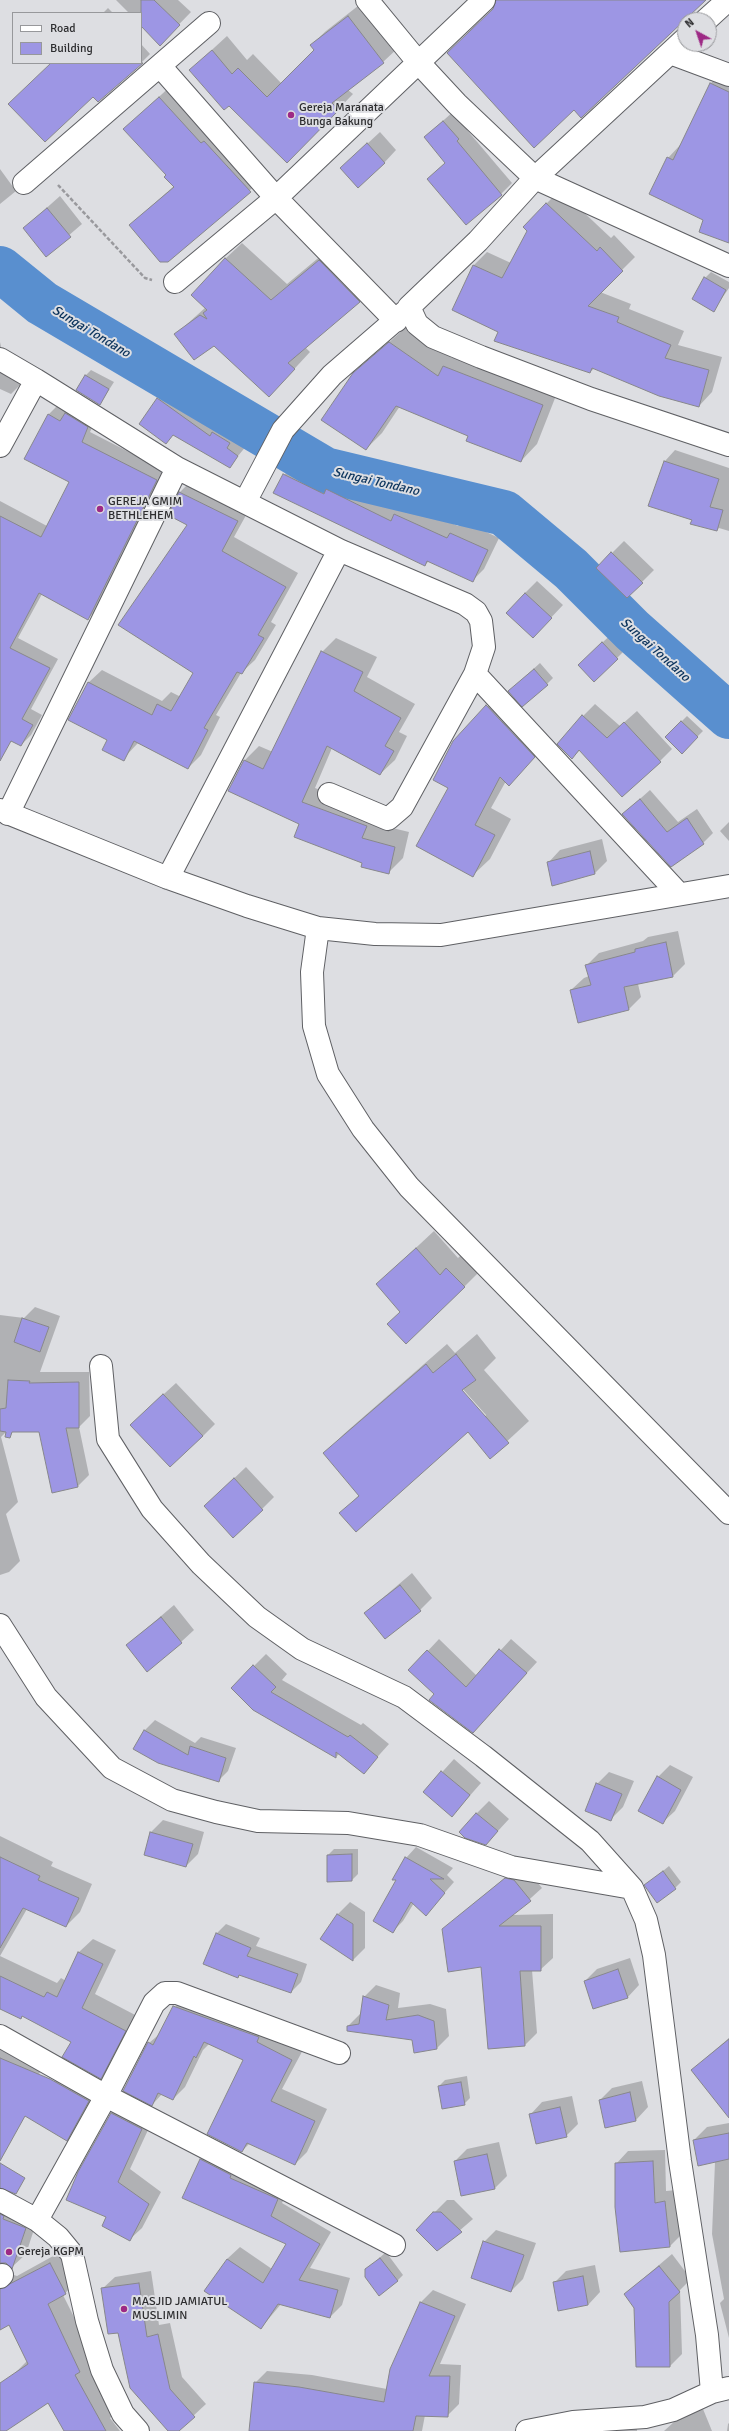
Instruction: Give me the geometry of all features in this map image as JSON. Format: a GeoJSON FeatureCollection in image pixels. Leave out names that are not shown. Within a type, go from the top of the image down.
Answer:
{"type":"FeatureCollection","features":[{"type":"Feature","properties":{"kind":"street"},"geometry":{"type":"LineString","coordinates":[[367,0],[418,62],[457,104],[535,178],[729,266]]}},
{"type":"Feature","properties":{"kind":"street"},"geometry":{"type":"LineString","coordinates":[[175,282],[276,198],[484,0]]}},
{"type":"Feature","properties":{"kind":"street"},"geometry":{"type":"LineString","coordinates":[[715,12],[728,0]]}},
{"type":"Feature","properties":{"kind":"street"},"geometry":{"type":"LineString","coordinates":[[24,183],[209,23]]}},
{"type":"Feature","properties":{"kind":"street"},"geometry":{"type":"LineString","coordinates":[[245,502],[257,476],[283,430],[332,375],[402,314],[478,241],[535,178],[677,47]]}},
{"type":"Feature","properties":{"kind":"street"},"geometry":{"type":"LineString","coordinates":[[689,52],[729,75]]}},
{"type":"Feature","properties":{"kind":"street"},"geometry":{"type":"LineString","coordinates":[[160,66],[276,198],[402,314],[418,324],[433,337],[591,398],[729,445]]}},
{"type":"Feature","properties":{"kind":"street"},"geometry":{"type":"LineString","coordinates":[[0,359],[177,468],[339,550],[429,586],[466,604],[476,612],[481,621],[484,647],[475,674],[402,807],[388,819],[380,817],[330,794]]}},
{"type":"Feature","properties":{"kind":"street"},"geometry":{"type":"LineString","coordinates":[[0,446],[36,380]]}},
{"type":"Feature","properties":{"kind":"street"},"geometry":{"type":"LineString","coordinates":[[177,468],[4,812],[168,878],[247,906],[318,928],[375,934],[441,935],[678,893],[729,886]]}},
{"type":"Feature","properties":{"kind":"street"},"geometry":{"type":"LineString","coordinates":[[168,878],[339,550]]}},
{"type":"Feature","properties":{"kind":"street"},"geometry":{"type":"LineString","coordinates":[[475,674],[678,893]]}},
{"type":"Feature","properties":{"kind":"street"},"geometry":{"type":"LineString","coordinates":[[318,928],[312,972],[314,1026],[328,1074],[363,1129],[409,1187],[729,1513]]}},
{"type":"Feature","properties":{"kind":"street"},"geometry":{"type":"LineString","coordinates":[[100,1366],[108,1439],[152,1508],[201,1564],[257,1617],[302,1649],[404,1697],[477,1751],[590,1841],[632,1888],[646,1920],[654,1955],[680,2161],[707,2335],[720,2390],[673,2410],[645,2417],[573,2422],[527,2431]]}},
{"type":"Feature","properties":{"kind":"street"},"geometry":{"type":"LineString","coordinates":[[0,1624],[46,1697],[112,1768],[172,1800],[216,1812],[258,1821],[348,1823],[420,1835],[510,1867],[632,1888]]}},
{"type":"Feature","properties":{"kind":"street"},"geometry":{"type":"LineString","coordinates":[[37,2220],[106,2096],[154,2003],[165,1993],[177,1994],[339,2053]]}},
{"type":"Feature","properties":{"kind":"street"},"geometry":{"type":"LineString","coordinates":[[0,2036],[106,2096],[394,2245]]}},
{"type":"Feature","properties":{"kind":"street"},"geometry":{"type":"LineString","coordinates":[[0,2200],[37,2220],[58,2237],[72,2254],[87,2321],[102,2370],[123,2414],[138,2431]]}},
{"type":"Feature","properties":{"kind":"path"},"geometry":{"type":"LineString","coordinates":[[43,168],[145,278],[175,282]]}},
{"type":"Feature","properties":{"kind":"building"},"geometry":{"type":"Polygon","coordinates":[[[141,0],[154,0],[180,25],[160,46],[142,27],[141,0]]]}},
{"type":"Feature","properties":{"kind":"building"},"geometry":{"type":"Polygon","coordinates":[[[496,0],[706,0],[693,12],[677,12],[677,27],[581,118],[574,110],[534,148],[447,53],[493,9],[496,0]]]}},
{"type":"Feature","properties":{"kind":"building"},"geometry":{"type":"Polygon","coordinates":[[[348,16],[384,63],[332,103],[339,110],[287,163],[229,106],[224,110],[189,70],[212,50],[232,74],[238,68],[267,97],[314,50],[310,45],[348,16]]]}},
{"type":"Feature","properties":{"kind":"building"},"geometry":{"type":"Polygon","coordinates":[[[50,64],[142,64],[98,102],[93,97],[45,142],[8,104],[50,64]]]}},
{"type":"Feature","properties":{"kind":"building"},"geometry":{"type":"Polygon","coordinates":[[[710,83],[729,92],[729,243],[699,232],[703,220],[649,194],[667,157],[673,160],[710,83]]]}},
{"type":"Feature","properties":{"kind":"building"},"geometry":{"type":"Polygon","coordinates":[[[159,97],[201,143],[204,141],[251,192],[168,262],[160,262],[129,225],[174,187],[164,177],[166,175],[123,129],[159,97]]]}},
{"type":"Feature","properties":{"kind":"building"},"geometry":{"type":"Polygon","coordinates":[[[443,121],[459,139],[457,141],[502,195],[466,225],[427,179],[445,163],[424,137],[443,121]]]}},
{"type":"Feature","properties":{"kind":"building"},"geometry":{"type":"Polygon","coordinates":[[[367,143],[385,163],[358,188],[340,168],[367,143]]]}},
{"type":"Feature","properties":{"kind":"building"},"geometry":{"type":"Polygon","coordinates":[[[546,203],[597,251],[600,247],[623,271],[588,306],[619,317],[617,322],[671,345],[665,358],[709,370],[699,407],[659,396],[592,368],[590,373],[494,341],[498,332],[452,310],[473,265],[502,278],[527,231],[523,227],[546,203]]]}},
{"type":"Feature","properties":{"kind":"building"},"geometry":{"type":"Polygon","coordinates":[[[47,208],[71,237],[46,257],[23,228],[47,208]]]}},
{"type":"Feature","properties":{"kind":"building"},"geometry":{"type":"Polygon","coordinates":[[[225,258],[271,300],[319,260],[360,302],[288,363],[295,369],[269,397],[214,346],[194,360],[174,334],[200,315],[207,319],[203,313],[207,310],[191,295],[225,258]]]}},
{"type":"Feature","properties":{"kind":"building"},"geometry":{"type":"Polygon","coordinates":[[[704,277],[726,290],[714,312],[692,299],[704,277]]]}},
{"type":"Feature","properties":{"kind":"building"},"geometry":{"type":"Polygon","coordinates":[[[389,342],[438,376],[443,366],[543,405],[521,462],[466,441],[468,436],[396,406],[366,450],[321,420],[353,373],[389,342]]]}},
{"type":"Feature","properties":{"kind":"building"},"geometry":{"type":"Polygon","coordinates":[[[85,375],[109,389],[100,405],[76,390],[85,375]]]}},
{"type":"Feature","properties":{"kind":"building"},"geometry":{"type":"Polygon","coordinates":[[[157,398],[210,436],[212,432],[230,443],[227,448],[238,456],[230,468],[173,435],[166,444],[139,424],[157,398]]]}},
{"type":"Feature","properties":{"kind":"building"},"geometry":{"type":"Polygon","coordinates":[[[65,413],[88,427],[82,442],[157,480],[88,620],[39,593],[10,648],[50,668],[22,719],[33,725],[21,746],[11,741],[0,761],[0,516],[41,537],[69,482],[24,459],[48,414],[60,421],[65,413]]]}},
{"type":"Feature","properties":{"kind":"building"},"geometry":{"type":"Polygon","coordinates":[[[664,461],[719,479],[710,507],[723,510],[717,531],[690,524],[692,520],[648,506],[664,461]]]}},
{"type":"Feature","properties":{"kind":"building"},"geometry":{"type":"Polygon","coordinates":[[[283,474],[324,494],[326,489],[391,521],[394,514],[447,538],[450,533],[488,550],[473,582],[427,561],[425,566],[273,493],[283,474]]]}},
{"type":"Feature","properties":{"kind":"building"},"geometry":{"type":"Polygon","coordinates":[[[179,492],[238,521],[222,551],[286,587],[258,635],[264,638],[242,674],[237,672],[204,728],[208,730],[188,769],[134,741],[124,761],[102,750],[107,740],[68,720],[88,682],[152,715],[157,704],[171,711],[193,673],[118,625],[187,525],[168,515],[179,492]]]}},
{"type":"Feature","properties":{"kind":"building"},"geometry":{"type":"Polygon","coordinates":[[[611,552],[643,583],[627,598],[596,568],[611,552]]]}},
{"type":"Feature","properties":{"kind":"building"},"geometry":{"type":"Polygon","coordinates":[[[525,593],[552,618],[533,638],[506,613],[525,593]]]}},
{"type":"Feature","properties":{"kind":"building"},"geometry":{"type":"Polygon","coordinates":[[[602,642],[618,659],[594,682],[578,665],[602,642]]]}},
{"type":"Feature","properties":{"kind":"building"},"geometry":{"type":"Polygon","coordinates":[[[321,651],[363,672],[354,691],[401,718],[385,746],[394,751],[380,775],[327,746],[302,802],[367,826],[362,838],[395,847],[389,874],[361,867],[362,863],[294,837],[299,824],[228,791],[244,760],[263,769],[321,651]]]}},
{"type":"Feature","properties":{"kind":"building"},"geometry":{"type":"Polygon","coordinates":[[[534,669],[548,685],[522,707],[508,691],[534,669]]]}},
{"type":"Feature","properties":{"kind":"building"},"geometry":{"type":"Polygon","coordinates":[[[486,705],[535,757],[509,786],[500,777],[475,825],[495,835],[473,877],[416,846],[448,788],[433,780],[453,741],[486,705]]]}},
{"type":"Feature","properties":{"kind":"building"},"geometry":{"type":"Polygon","coordinates":[[[582,715],[607,738],[624,722],[661,762],[622,797],[579,750],[572,759],[557,744],[582,715]]]}},
{"type":"Feature","properties":{"kind":"building"},"geometry":{"type":"Polygon","coordinates":[[[681,721],[698,737],[682,754],[665,737],[681,721]]]}},
{"type":"Feature","properties":{"kind":"building"},"geometry":{"type":"Polygon","coordinates":[[[640,799],[667,832],[687,818],[704,844],[671,867],[622,814],[640,799]]]}},
{"type":"Feature","properties":{"kind":"building"},"geometry":{"type":"Polygon","coordinates":[[[590,851],[595,874],[552,886],[547,862],[590,851]]]}},
{"type":"Feature","properties":{"kind":"building"},"geometry":{"type":"Polygon","coordinates":[[[666,942],[673,977],[624,987],[629,1010],[578,1023],[570,990],[591,985],[585,965],[635,952],[635,949],[666,942]]]}},
{"type":"Feature","properties":{"kind":"building"},"geometry":{"type":"Polygon","coordinates":[[[416,1248],[440,1275],[446,1268],[465,1287],[406,1344],[387,1324],[400,1312],[376,1284],[416,1248]]]}},
{"type":"Feature","properties":{"kind":"building"},"geometry":{"type":"Polygon","coordinates":[[[22,1318],[49,1327],[40,1352],[14,1342],[22,1318]]]}},
{"type":"Feature","properties":{"kind":"building"},"geometry":{"type":"Polygon","coordinates":[[[456,1354],[476,1380],[462,1390],[509,1443],[490,1459],[468,1432],[356,1532],[339,1513],[359,1496],[323,1453],[426,1364],[433,1373],[456,1354]]]}},
{"type":"Feature","properties":{"kind":"building"},"geometry":{"type":"Polygon","coordinates":[[[8,1380],[30,1381],[29,1383],[79,1382],[79,1428],[66,1428],[78,1487],[52,1493],[39,1432],[12,1432],[10,1438],[5,1437],[6,1432],[0,1431],[0,1409],[6,1408],[8,1380]]]}},
{"type":"Feature","properties":{"kind":"building"},"geometry":{"type":"Polygon","coordinates":[[[163,1394],[203,1436],[170,1467],[130,1425],[163,1394]]]}},
{"type":"Feature","properties":{"kind":"building"},"geometry":{"type":"Polygon","coordinates":[[[234,1478],[263,1510],[233,1538],[204,1506],[234,1478]]]}},
{"type":"Feature","properties":{"kind":"building"},"geometry":{"type":"Polygon","coordinates":[[[400,1585],[421,1611],[385,1639],[364,1613],[400,1585]]]}},
{"type":"Feature","properties":{"kind":"building"},"geometry":{"type":"Polygon","coordinates":[[[161,1617],[182,1643],[147,1672],[126,1645],[161,1617]]]}},
{"type":"Feature","properties":{"kind":"building"},"geometry":{"type":"Polygon","coordinates":[[[499,1649],[527,1673],[473,1733],[429,1700],[434,1694],[408,1670],[427,1650],[466,1687],[499,1649]]]}},
{"type":"Feature","properties":{"kind":"building"},"geometry":{"type":"Polygon","coordinates":[[[253,1665],[276,1687],[271,1692],[348,1737],[350,1735],[378,1757],[364,1774],[336,1752],[336,1758],[253,1710],[231,1688],[253,1665]]]}},
{"type":"Feature","properties":{"kind":"building"},"geometry":{"type":"Polygon","coordinates":[[[144,1730],[188,1755],[190,1746],[226,1758],[219,1782],[158,1763],[133,1749],[144,1730]]]}},
{"type":"Feature","properties":{"kind":"building"},"geometry":{"type":"Polygon","coordinates":[[[441,1771],[470,1795],[452,1817],[423,1792],[441,1771]]]}},
{"type":"Feature","properties":{"kind":"building"},"geometry":{"type":"Polygon","coordinates":[[[657,1776],[681,1790],[663,1824],[638,1811],[657,1776]]]}},
{"type":"Feature","properties":{"kind":"building"},"geometry":{"type":"Polygon","coordinates":[[[596,1783],[622,1794],[611,1821],[585,1811],[596,1783]]]}},
{"type":"Feature","properties":{"kind":"building"},"geometry":{"type":"Polygon","coordinates":[[[476,1813],[498,1831],[486,1845],[465,1838],[459,1832],[476,1813]]]}},
{"type":"Feature","properties":{"kind":"building"},"geometry":{"type":"Polygon","coordinates":[[[150,1832],[193,1844],[186,1867],[144,1855],[150,1832]]]}},
{"type":"Feature","properties":{"kind":"building"},"geometry":{"type":"Polygon","coordinates":[[[352,1854],[352,1881],[327,1882],[327,1855],[352,1854]]]}},
{"type":"Feature","properties":{"kind":"building"},"geometry":{"type":"Polygon","coordinates":[[[0,1857],[40,1876],[38,1880],[79,1898],[66,1927],[23,1908],[0,1948],[0,1857]]]}},
{"type":"Feature","properties":{"kind":"building"},"geometry":{"type":"Polygon","coordinates":[[[405,1857],[444,1879],[430,1879],[445,1893],[426,1916],[411,1902],[393,1933],[373,1921],[396,1880],[392,1880],[405,1857]]]}},
{"type":"Feature","properties":{"kind":"building"},"geometry":{"type":"Polygon","coordinates":[[[663,1871],[676,1889],[657,1903],[644,1885],[663,1871]]]}},
{"type":"Feature","properties":{"kind":"building"},"geometry":{"type":"Polygon","coordinates":[[[505,1878],[514,1880],[531,1901],[499,1926],[541,1926],[541,1971],[520,1971],[525,2046],[488,2049],[481,1967],[448,1972],[442,1929],[505,1878]]]}},
{"type":"Feature","properties":{"kind":"building"},"geometry":{"type":"Polygon","coordinates":[[[337,1914],[353,1924],[353,1961],[320,1939],[337,1914]]]}},
{"type":"Feature","properties":{"kind":"building"},"geometry":{"type":"Polygon","coordinates":[[[216,1933],[251,1948],[247,1956],[298,1974],[291,1993],[239,1975],[238,1978],[203,1964],[216,1933]]]}},
{"type":"Feature","properties":{"kind":"building"},"geometry":{"type":"Polygon","coordinates":[[[78,1952],[103,1964],[82,2008],[126,2031],[101,2079],[62,2057],[71,2042],[22,2016],[21,2019],[0,2009],[0,1976],[44,1997],[47,1992],[57,1997],[78,1952]]]}},
{"type":"Feature","properties":{"kind":"building"},"geometry":{"type":"Polygon","coordinates":[[[618,1969],[628,1998],[593,2009],[584,1981],[618,1969]]]}},
{"type":"Feature","properties":{"kind":"building"},"geometry":{"type":"Polygon","coordinates":[[[363,1996],[389,2005],[386,2020],[418,2015],[434,2021],[437,2049],[414,2053],[412,2040],[347,2031],[347,2026],[359,2024],[363,1996]]]}},
{"type":"Feature","properties":{"kind":"building"},"geometry":{"type":"Polygon","coordinates":[[[173,2006],[259,2037],[257,2042],[292,2060],[271,2101],[315,2121],[295,2165],[247,2143],[242,2152],[207,2134],[243,2060],[204,2042],[196,2058],[194,2056],[173,2100],[158,2093],[152,2106],[123,2091],[148,2042],[153,2045],[173,2006]]]}},
{"type":"Feature","properties":{"kind":"building"},"geometry":{"type":"Polygon","coordinates":[[[729,2039],[729,2118],[691,2070],[729,2039]]]}},
{"type":"Feature","properties":{"kind":"building"},"geometry":{"type":"Polygon","coordinates":[[[0,2058],[50,2079],[89,2101],[67,2141],[25,2116],[0,2161],[0,2058]]]}},
{"type":"Feature","properties":{"kind":"building"},"geometry":{"type":"Polygon","coordinates":[[[461,2082],[465,2105],[442,2109],[438,2086],[461,2082]]]}},
{"type":"Feature","properties":{"kind":"building"},"geometry":{"type":"Polygon","coordinates":[[[630,2092],[636,2121],[605,2128],[599,2100],[630,2092]]]}},
{"type":"Feature","properties":{"kind":"building"},"geometry":{"type":"Polygon","coordinates":[[[560,2107],[567,2137],[536,2144],[529,2114],[560,2107]]]}},
{"type":"Feature","properties":{"kind":"building"},"geometry":{"type":"Polygon","coordinates":[[[111,2113],[142,2129],[118,2182],[149,2204],[130,2241],[102,2226],[106,2217],[66,2200],[78,2172],[111,2113]]]}},
{"type":"Feature","properties":{"kind":"building"},"geometry":{"type":"Polygon","coordinates":[[[729,2133],[729,2159],[698,2166],[693,2140],[729,2133]]]}},
{"type":"Feature","properties":{"kind":"building"},"geometry":{"type":"Polygon","coordinates":[[[487,2154],[495,2189],[461,2196],[454,2161],[487,2154]]]}},
{"type":"Feature","properties":{"kind":"building"},"geometry":{"type":"Polygon","coordinates":[[[200,2159],[231,2175],[230,2178],[278,2199],[271,2216],[320,2244],[299,2280],[338,2290],[330,2318],[278,2304],[261,2329],[204,2291],[227,2259],[263,2283],[286,2244],[182,2198],[200,2159]]]}},
{"type":"Feature","properties":{"kind":"building"},"geometry":{"type":"Polygon","coordinates":[[[653,2161],[655,2203],[665,2201],[670,2247],[620,2252],[615,2207],[615,2163],[653,2161]]]}},
{"type":"Feature","properties":{"kind":"building"},"geometry":{"type":"Polygon","coordinates":[[[0,2163],[25,2178],[16,2194],[0,2188],[0,2163]]]}},
{"type":"Feature","properties":{"kind":"building"},"geometry":{"type":"Polygon","coordinates":[[[433,2212],[441,2212],[462,2232],[437,2251],[416,2230],[433,2212]]]}},
{"type":"Feature","properties":{"kind":"building","name":"Gereja KGPM"},"geometry":{"type":"Polygon","coordinates":[[[0,2214],[4,2216],[3,2219],[26,2228],[12,2269],[6,2263],[0,2263],[0,2214]]]}},
{"type":"Feature","properties":{"kind":"building"},"geometry":{"type":"Polygon","coordinates":[[[483,2241],[524,2255],[511,2292],[471,2278],[483,2241]]]}},
{"type":"Feature","properties":{"kind":"building"},"geometry":{"type":"Polygon","coordinates":[[[380,2258],[398,2281],[379,2296],[365,2277],[365,2269],[380,2258]]]}},
{"type":"Feature","properties":{"kind":"building"},"geometry":{"type":"Polygon","coordinates":[[[50,2263],[66,2294],[48,2304],[80,2372],[75,2375],[106,2431],[64,2431],[48,2403],[6,2431],[0,2431],[0,2383],[28,2364],[9,2325],[0,2330],[0,2289],[50,2263]]]}},
{"type":"Feature","properties":{"kind":"building"},"geometry":{"type":"Polygon","coordinates":[[[659,2266],[680,2292],[669,2302],[670,2367],[636,2367],[634,2308],[624,2294],[659,2266]]]}},
{"type":"Feature","properties":{"kind":"building"},"geometry":{"type":"Polygon","coordinates":[[[583,2276],[588,2305],[558,2311],[553,2282],[583,2276]]]}},
{"type":"Feature","properties":{"kind":"building"},"geometry":{"type":"Polygon","coordinates":[[[139,2283],[147,2337],[158,2334],[170,2389],[195,2417],[179,2431],[168,2431],[130,2388],[118,2333],[108,2334],[101,2288],[139,2283]]]}},
{"type":"Feature","properties":{"kind":"building"},"geometry":{"type":"Polygon","coordinates":[[[420,2302],[455,2316],[429,2376],[450,2376],[448,2417],[416,2416],[413,2431],[249,2431],[254,2382],[299,2387],[384,2402],[390,2369],[420,2302]]]}},
{"type":"Feature","properties":{"kind":"waterway","name":"Sungai Tondano"},"geometry":{"type":"LineString","coordinates":[[0,269],[42,303],[325,470],[504,513],[571,569],[632,630],[729,716]]}},
{"type":"Feature","properties":{"kind":"place","name":"Gereja Maranata Bunga Bakung"},"geometry":{"type":"Point","coordinates":[291,115]}},
{"type":"Feature","properties":{"kind":"place","name":"GEREJA GMIM BETHLEHEM"},"geometry":{"type":"Point","coordinates":[100,509]}},
{"type":"Feature","properties":{"kind":"place","name":"Gereja KGPM"},"geometry":{"type":"Point","coordinates":[9,2252]}},
{"type":"Feature","properties":{"kind":"place","name":"MASJID JAMIATUL MUSLIMIN"},"geometry":{"type":"Point","coordinates":[124,2309]}}]}
